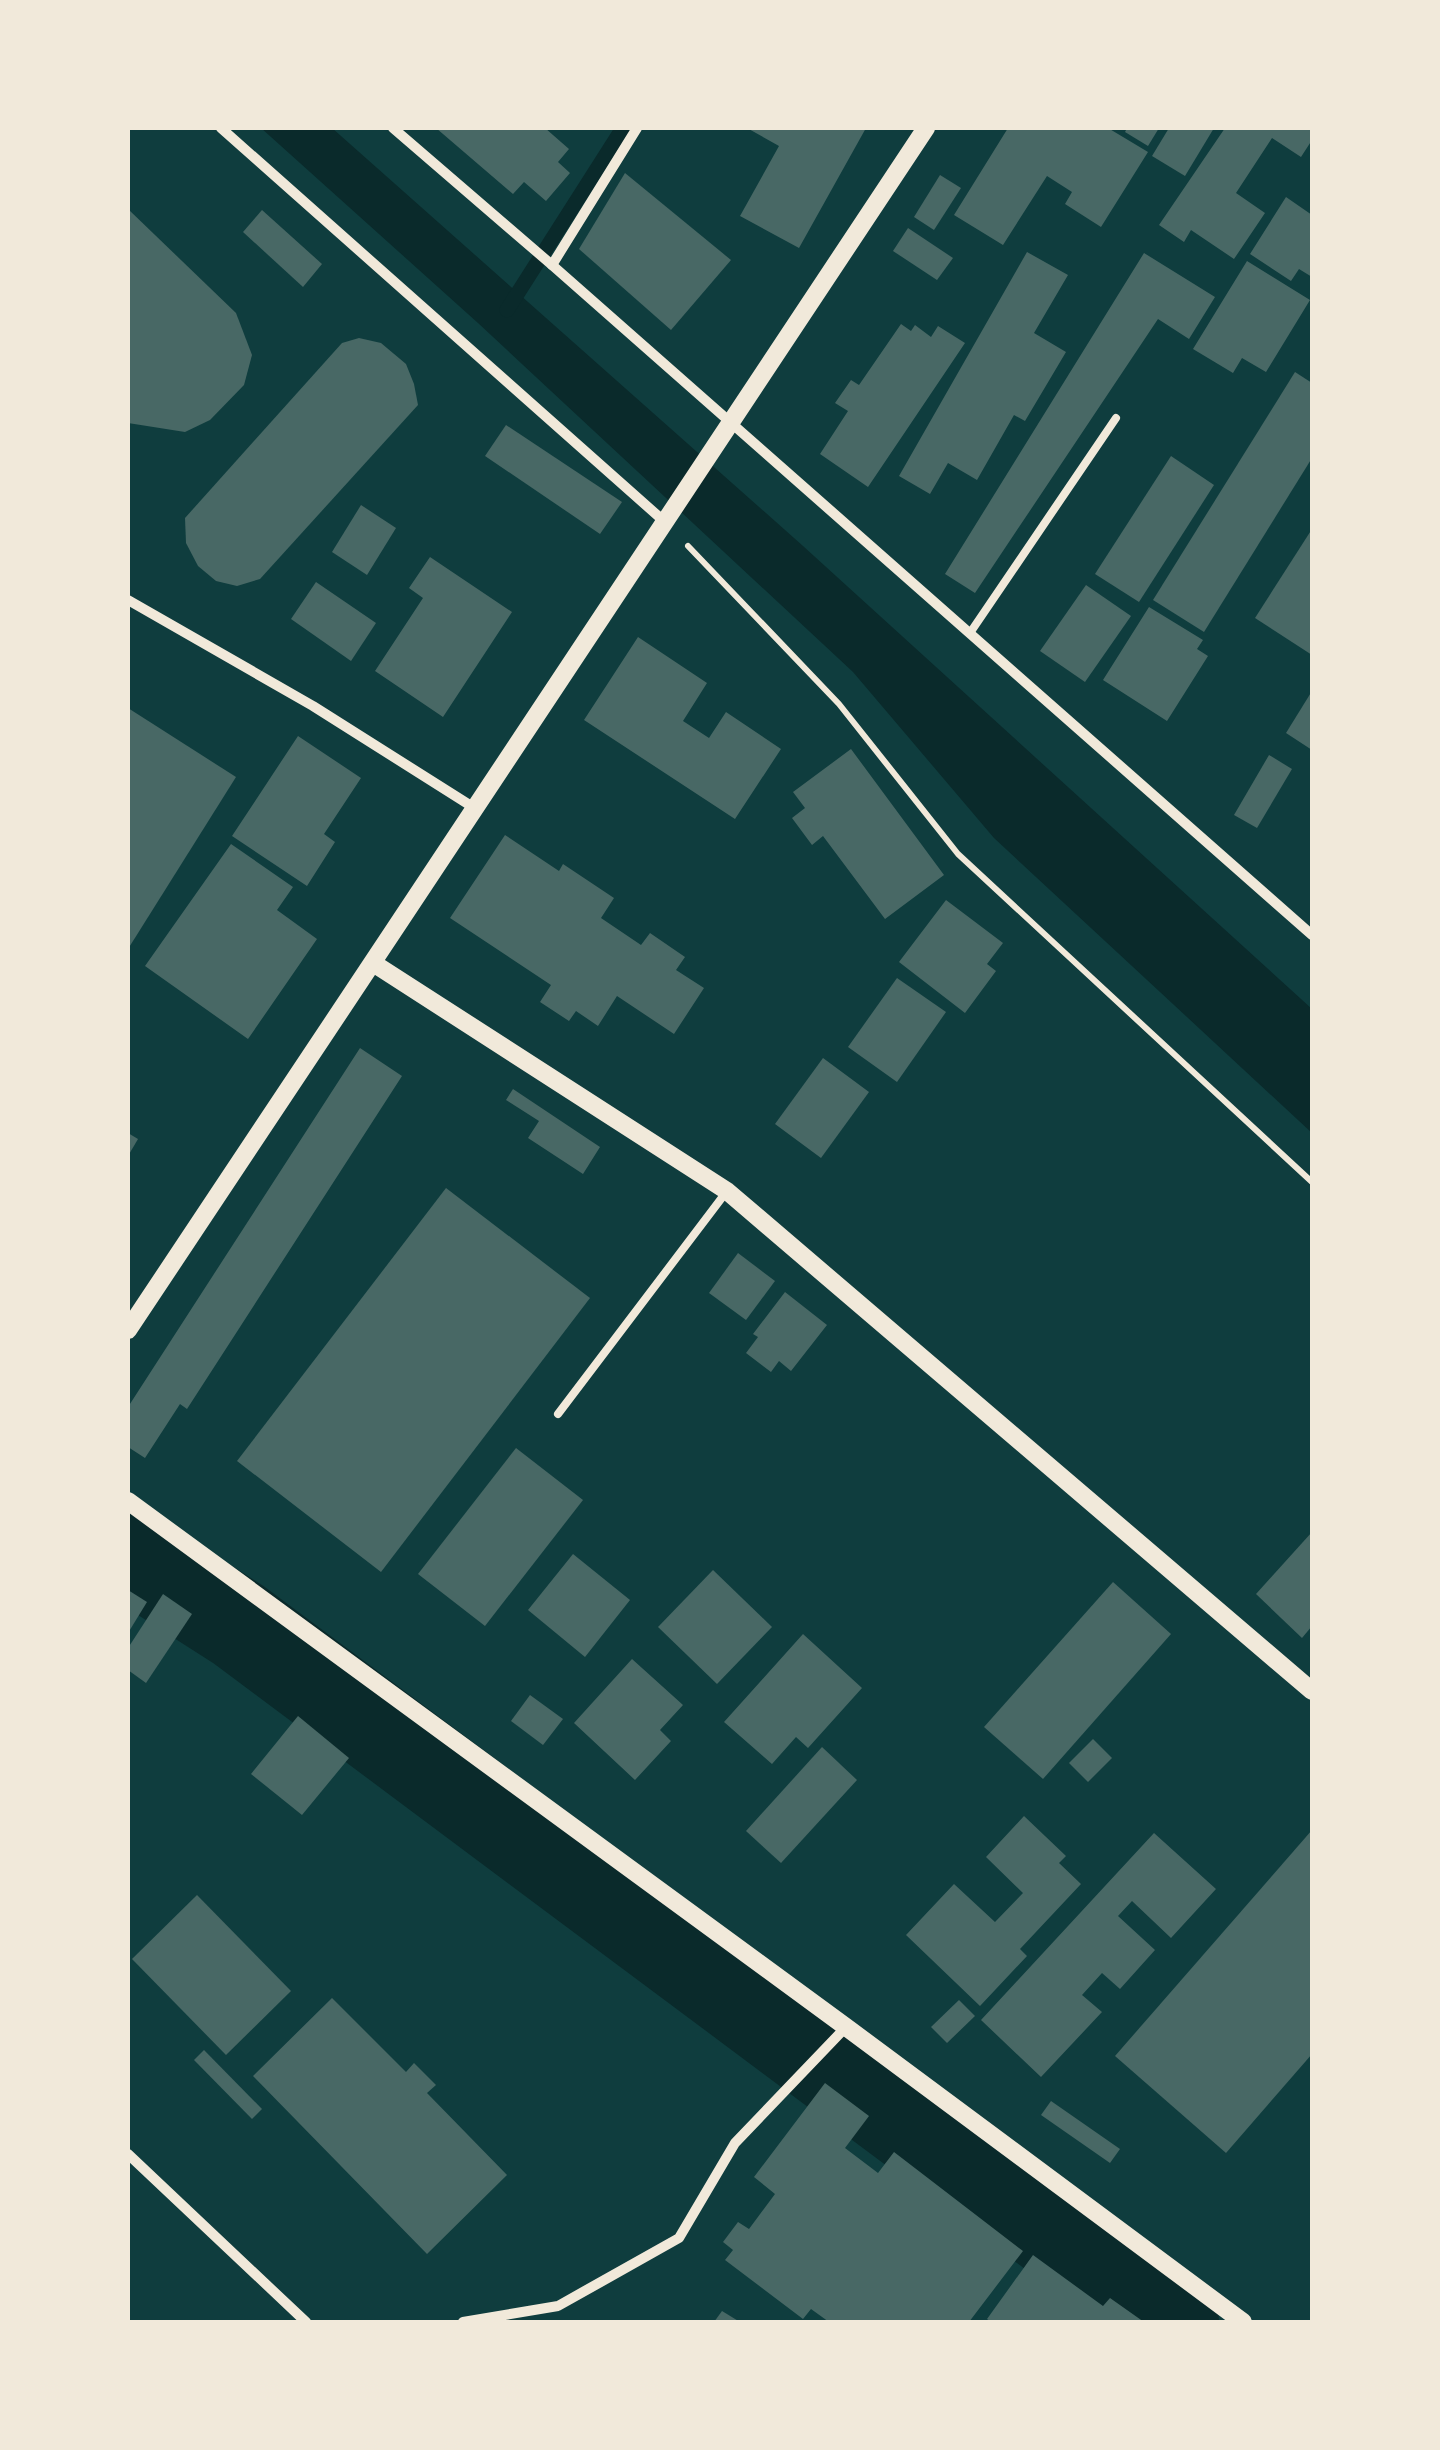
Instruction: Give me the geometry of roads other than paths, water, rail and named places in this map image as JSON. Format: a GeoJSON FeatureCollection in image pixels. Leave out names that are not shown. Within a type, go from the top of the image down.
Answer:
{"type":"FeatureCollection","features":[{"type":"Feature","properties":{"kind":"street"},"geometry":{"type":"LineString","coordinates":[[221,128],[668,518]]}},
{"type":"Feature","properties":{"kind":"street"},"geometry":{"type":"LineString","coordinates":[[393,128],[1312,936]]}},
{"type":"Feature","properties":{"kind":"street"},"geometry":{"type":"LineString","coordinates":[[552,265],[637,128]]}},
{"type":"Feature","properties":{"kind":"street"},"geometry":{"type":"LineString","coordinates":[[128,1330],[926,128]]}},
{"type":"Feature","properties":{"kind":"street"},"geometry":{"type":"LineString","coordinates":[[128,600],[313,706],[476,809]]}},
{"type":"Feature","properties":{"kind":"street"},"geometry":{"type":"LineString","coordinates":[[373,963],[728,1191],[1311,1687]]}},
{"type":"Feature","properties":{"kind":"street"},"geometry":{"type":"LineString","coordinates":[[128,1501],[1243,2322]]}},
{"type":"Feature","properties":{"kind":"street"},"geometry":{"type":"LineString","coordinates":[[463,2322],[558,2306],[680,2238],[734,2143],[846,2027]]}},
{"type":"Feature","properties":{"kind":"street"},"geometry":{"type":"LineString","coordinates":[[128,2154],[306,2322]]}},
{"type":"Feature","properties":{"kind":"lane"},"geometry":{"type":"LineString","coordinates":[[970,634],[1116,418]]}},
{"type":"Feature","properties":{"kind":"lane"},"geometry":{"type":"LineString","coordinates":[[558,1414],[728,1191]]}},
{"type":"Feature","properties":{"kind":"water"},"geometry":{"type":"Polygon","coordinates":[[[261,128],[332,128],[803,546],[1312,1009],[1312,1133],[994,838],[853,672],[478,323],[261,128]]]}},
{"type":"Feature","properties":{"kind":"waterway"},"geometry":{"type":"LineString","coordinates":[[507,310],[623,128]]}},
{"type":"Feature","properties":{"kind":"waterway"},"geometry":{"type":"LineString","coordinates":[[128,1554],[239,1625],[1173,2322]]}}]}
